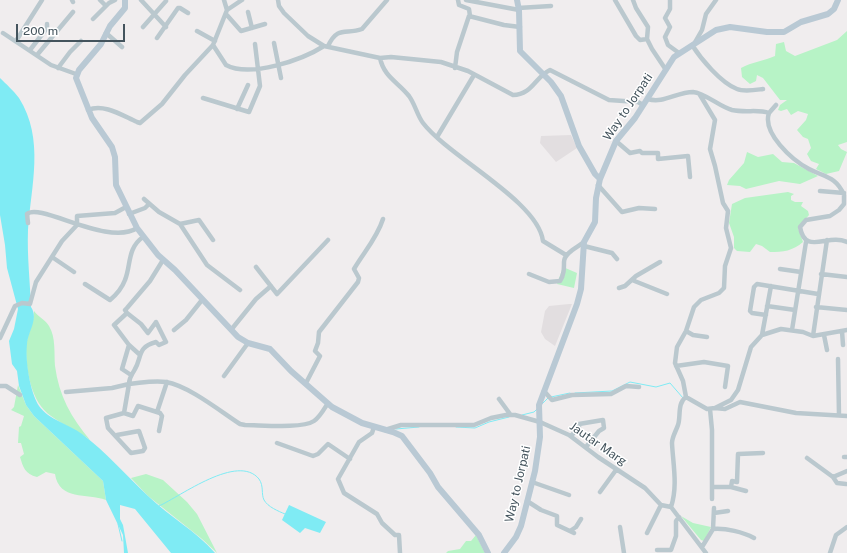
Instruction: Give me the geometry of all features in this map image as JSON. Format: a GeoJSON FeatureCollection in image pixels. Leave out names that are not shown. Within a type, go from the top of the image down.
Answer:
{"type":"FeatureCollection","features":[{"type":"Feature","properties":{"kind":"street"},"geometry":{"type":"LineString","coordinates":[[16,41],[42,0]]}},
{"type":"Feature","properties":{"kind":"street"},"geometry":{"type":"LineString","coordinates":[[100,0],[106,6]]}},
{"type":"Feature","properties":{"kind":"street"},"geometry":{"type":"LineString","coordinates":[[93,19],[106,6],[115,0]]}},
{"type":"Feature","properties":{"kind":"street"},"geometry":{"type":"LineString","coordinates":[[125,0],[125,8],[106,33],[101,44],[76,74],[76,81],[88,110],[114,152],[116,185],[137,228],[163,260],[175,270],[238,338],[248,343],[270,349],[328,403],[353,419],[397,434],[406,440],[430,473],[438,487],[479,536],[488,553]]}},
{"type":"Feature","properties":{"kind":"street"},"geometry":{"type":"LineString","coordinates":[[141,0],[154,16],[166,27]]}},
{"type":"Feature","properties":{"kind":"street"},"geometry":{"type":"LineString","coordinates":[[224,0],[226,12],[241,31],[265,24]]}},
{"type":"Feature","properties":{"kind":"street"},"geometry":{"type":"LineString","coordinates":[[88,110],[100,108],[113,111],[140,123],[162,104],[185,75],[214,43],[226,12],[242,0]]}},
{"type":"Feature","properties":{"kind":"street"},"geometry":{"type":"LineString","coordinates":[[278,0],[279,6],[284,13],[308,36],[326,46],[380,58],[391,57],[441,62],[474,75],[491,85],[516,95],[529,90],[543,74],[550,70],[609,100],[638,102],[644,105]]}},
{"type":"Feature","properties":{"kind":"street"},"geometry":{"type":"LineString","coordinates":[[197,31],[214,43],[226,65],[239,70],[258,68],[280,64],[308,55],[326,46],[333,36],[340,32],[362,29],[387,0]]}},
{"type":"Feature","properties":{"kind":"street"},"geometry":{"type":"LineString","coordinates":[[455,68],[467,21],[470,16],[470,9],[459,5],[458,0]]}},
{"type":"Feature","properties":{"kind":"street"},"geometry":{"type":"LineString","coordinates":[[466,0],[519,9],[551,6]]}},
{"type":"Feature","properties":{"kind":"street"},"geometry":{"type":"LineString","coordinates":[[517,0],[519,9],[520,51],[543,74],[561,96],[579,146],[599,182],[622,212],[639,208],[655,209]]}},
{"type":"Feature","properties":{"kind":"street"},"geometry":{"type":"LineString","coordinates":[[615,0],[633,33],[638,39],[647,39]]}},
{"type":"Feature","properties":{"kind":"street"},"geometry":{"type":"LineString","coordinates":[[633,0],[636,8],[648,27],[647,39],[656,57],[666,70]]}},
{"type":"Feature","properties":{"kind":"street"},"geometry":{"type":"LineString","coordinates":[[670,0],[670,9],[665,18],[670,27],[665,37],[668,46],[679,53]]}},
{"type":"Feature","properties":{"kind":"street"},"geometry":{"type":"LineString","coordinates":[[716,0],[706,14],[702,30],[693,44],[706,64],[729,84],[738,89],[763,89]]}},
{"type":"Feature","properties":{"kind":"street","name":"Way to Jorpati"},"geometry":{"type":"LineString","coordinates":[[504,553],[516,537],[521,526],[537,464],[540,422],[538,413],[539,404],[577,304],[581,289],[584,244],[595,222],[599,182],[616,141],[644,105],[666,70],[679,53],[693,44],[716,30],[730,27],[767,32],[784,32],[801,22],[828,14],[834,9],[838,0]]}},
{"type":"Feature","properties":{"kind":"street"},"geometry":{"type":"LineString","coordinates":[[143,27],[166,1]]}},
{"type":"Feature","properties":{"kind":"street"},"geometry":{"type":"LineString","coordinates":[[157,38],[178,8],[188,13]]}},
{"type":"Feature","properties":{"kind":"street"},"geometry":{"type":"LineString","coordinates":[[38,55],[73,12]]}},
{"type":"Feature","properties":{"kind":"street"},"geometry":{"type":"LineString","coordinates":[[248,12],[252,28]]}},
{"type":"Feature","properties":{"kind":"street"},"geometry":{"type":"LineString","coordinates":[[470,16],[504,25],[520,27]]}},
{"type":"Feature","properties":{"kind":"street"},"geometry":{"type":"LineString","coordinates":[[30,50],[45,31],[48,24]]}},
{"type":"Feature","properties":{"kind":"street"},"geometry":{"type":"LineString","coordinates":[[3,33],[58,68],[76,74]]}},
{"type":"Feature","properties":{"kind":"street"},"geometry":{"type":"LineString","coordinates":[[106,33],[122,47]]}},
{"type":"Feature","properties":{"kind":"street"},"geometry":{"type":"LineString","coordinates":[[58,68],[70,52],[81,41]]}},
{"type":"Feature","properties":{"kind":"street"},"geometry":{"type":"LineString","coordinates":[[274,43],[280,64],[281,78]]}},
{"type":"Feature","properties":{"kind":"street"},"geometry":{"type":"LineString","coordinates":[[203,98],[249,112],[260,86],[255,44]]}},
{"type":"Feature","properties":{"kind":"street"},"geometry":{"type":"LineString","coordinates":[[380,58],[382,69],[409,96],[422,123],[525,210],[541,232],[543,241],[566,255]]}},
{"type":"Feature","properties":{"kind":"street"},"geometry":{"type":"LineString","coordinates":[[437,137],[474,75]]}},
{"type":"Feature","properties":{"kind":"street"},"geometry":{"type":"LineString","coordinates":[[237,109],[248,85]]}},
{"type":"Feature","properties":{"kind":"street"},"geometry":{"type":"LineString","coordinates":[[648,98],[654,101],[695,92],[723,107],[748,112],[762,110],[769,113]]}},
{"type":"Feature","properties":{"kind":"street"},"geometry":{"type":"LineString","coordinates":[[672,507],[674,499],[675,473],[672,441],[679,422],[679,410],[686,397],[683,382],[674,359],[677,348],[686,331],[691,312],[697,303],[707,296],[718,293],[724,288],[725,266],[731,248],[726,228],[728,212],[723,203],[710,149],[715,120],[700,95]]}},
{"type":"Feature","properties":{"kind":"street"},"geometry":{"type":"LineString","coordinates":[[776,105],[769,113],[766,120],[768,128],[790,155],[809,169],[830,177],[844,193],[844,204],[840,210],[825,217],[809,219],[801,225],[801,233],[806,242],[792,330]]}},
{"type":"Feature","properties":{"kind":"street"},"geometry":{"type":"LineString","coordinates":[[616,141],[630,153],[640,151],[642,153],[658,153],[658,159],[688,156],[690,177]]}},
{"type":"Feature","properties":{"kind":"street"},"geometry":{"type":"LineString","coordinates":[[820,191],[844,193]]}},
{"type":"Feature","properties":{"kind":"street"},"geometry":{"type":"LineString","coordinates":[[144,199],[148,204],[180,224],[207,265],[240,290]]}},
{"type":"Feature","properties":{"kind":"street"},"geometry":{"type":"LineString","coordinates":[[129,214],[145,208],[148,204]]}},
{"type":"Feature","properties":{"kind":"street"},"geometry":{"type":"LineString","coordinates":[[0,338],[13,308],[22,303],[29,304],[35,284],[62,241],[77,225],[77,216],[115,213],[126,207]]}},
{"type":"Feature","properties":{"kind":"street"},"geometry":{"type":"LineString","coordinates":[[28,222],[27,214],[32,212],[58,217],[88,229],[112,232],[130,232],[137,228]]}},
{"type":"Feature","properties":{"kind":"street"},"geometry":{"type":"LineString","coordinates":[[306,383],[320,356],[315,351],[319,340],[319,332],[358,282],[359,278],[354,269],[373,241],[383,218]]}},
{"type":"Feature","properties":{"kind":"street"},"geometry":{"type":"LineString","coordinates":[[180,224],[199,220],[213,240]]}},
{"type":"Feature","properties":{"kind":"street"},"geometry":{"type":"LineString","coordinates":[[85,284],[110,300],[125,281],[129,259],[138,241],[143,237]]}},
{"type":"Feature","properties":{"kind":"street"},"geometry":{"type":"LineString","coordinates":[[806,242],[814,243],[838,239],[847,242]]}},
{"type":"Feature","properties":{"kind":"street"},"geometry":{"type":"LineString","coordinates":[[256,267],[277,294],[328,240]]}},
{"type":"Feature","properties":{"kind":"street"},"geometry":{"type":"LineString","coordinates":[[813,336],[816,307],[827,240]]}},
{"type":"Feature","properties":{"kind":"street"},"geometry":{"type":"LineString","coordinates":[[529,274],[547,281],[560,281],[565,268],[564,262],[566,255],[584,244],[612,253],[617,258]]}},
{"type":"Feature","properties":{"kind":"street"},"geometry":{"type":"LineString","coordinates":[[52,257],[74,272]]}},
{"type":"Feature","properties":{"kind":"street"},"geometry":{"type":"LineString","coordinates":[[124,413],[131,375],[136,368],[139,354],[153,343],[156,342],[159,345],[166,342],[156,322],[148,333],[141,324],[125,310],[150,281],[163,260]]}},
{"type":"Feature","properties":{"kind":"street"},"geometry":{"type":"LineString","coordinates":[[619,288],[625,286],[660,262]]}},
{"type":"Feature","properties":{"kind":"street"},"geometry":{"type":"LineString","coordinates":[[780,269],[801,272]]}},
{"type":"Feature","properties":{"kind":"street"},"geometry":{"type":"LineString","coordinates":[[821,274],[847,277]]}},
{"type":"Feature","properties":{"kind":"street"},"geometry":{"type":"LineString","coordinates":[[632,280],[667,294]]}},
{"type":"Feature","properties":{"kind":"street"},"geometry":{"type":"LineString","coordinates":[[766,316],[751,312],[754,287],[757,284],[818,294]]}},
{"type":"Feature","properties":{"kind":"street"},"geometry":{"type":"LineString","coordinates":[[231,330],[256,299],[271,286]]}},
{"type":"Feature","properties":{"kind":"street"},"geometry":{"type":"LineString","coordinates":[[762,335],[771,286]]}},
{"type":"Feature","properties":{"kind":"street"},"geometry":{"type":"LineString","coordinates":[[174,330],[186,320],[202,300]]}},
{"type":"Feature","properties":{"kind":"street"},"geometry":{"type":"LineString","coordinates":[[767,306],[795,310]]}},
{"type":"Feature","properties":{"kind":"street"},"geometry":{"type":"LineString","coordinates":[[816,307],[847,310]]}},
{"type":"Feature","properties":{"kind":"street"},"geometry":{"type":"LineString","coordinates":[[127,313],[114,326],[129,345],[139,354]]}},
{"type":"Feature","properties":{"kind":"street"},"geometry":{"type":"LineString","coordinates":[[712,409],[727,403],[736,394],[751,347],[762,335],[781,329],[792,330],[813,336],[844,331],[843,345]]}},
{"type":"Feature","properties":{"kind":"street"},"geometry":{"type":"LineString","coordinates":[[686,331],[693,335],[707,337]]}},
{"type":"Feature","properties":{"kind":"street"},"geometry":{"type":"LineString","coordinates":[[824,335],[827,350]]}},
{"type":"Feature","properties":{"kind":"street"},"geometry":{"type":"LineString","coordinates":[[224,376],[248,343]]}},
{"type":"Feature","properties":{"kind":"street"},"geometry":{"type":"LineString","coordinates":[[129,345],[122,369],[131,375]]}},
{"type":"Feature","properties":{"kind":"street"},"geometry":{"type":"LineString","coordinates":[[838,359],[839,415]]}},
{"type":"Feature","properties":{"kind":"street"},"geometry":{"type":"LineString","coordinates":[[676,366],[704,362],[728,366],[725,387]]}},
{"type":"Feature","properties":{"kind":"street"},"geometry":{"type":"LineString","coordinates":[[66,392],[112,388],[129,384],[167,382],[192,394],[219,409],[240,424],[245,425],[296,426],[306,424],[317,418],[328,403]]}},
{"type":"Feature","properties":{"kind":"street"},"geometry":{"type":"LineString","coordinates":[[157,412],[167,382]]}},
{"type":"Feature","properties":{"kind":"street"},"geometry":{"type":"LineString","coordinates":[[544,390],[550,398],[554,400],[560,397],[584,394],[611,394],[630,385],[639,387]]}},
{"type":"Feature","properties":{"kind":"street"},"geometry":{"type":"LineString","coordinates":[[0,386],[6,386],[20,395]]}},
{"type":"Feature","properties":{"kind":"street"},"geometry":{"type":"LineString","coordinates":[[686,397],[703,408],[725,409],[740,402],[796,413],[847,416]]}},
{"type":"Feature","properties":{"kind":"street"},"geometry":{"type":"LineString","coordinates":[[500,399],[510,414]]}},
{"type":"Feature","properties":{"kind":"street"},"geometry":{"type":"LineString","coordinates":[[116,435],[139,431],[145,448],[143,450],[131,453],[108,428],[105,419],[124,413],[133,416],[138,406],[157,412],[162,416],[159,431]]}},
{"type":"Feature","properties":{"kind":"street"},"geometry":{"type":"LineString","coordinates":[[712,409],[712,499]]}},
{"type":"Feature","properties":{"kind":"street","name":"Jautar Marg"},"geometry":{"type":"LineString","coordinates":[[385,430],[401,425],[474,425],[491,418],[510,414],[540,422],[571,436],[616,470],[645,488],[661,505]]}},
{"type":"Feature","properties":{"kind":"street"},"geometry":{"type":"LineString","coordinates":[[571,436],[579,427],[579,424],[603,420],[604,428],[599,431],[586,447]]}},
{"type":"Feature","properties":{"kind":"street"},"geometry":{"type":"LineString","coordinates":[[374,427],[372,433],[359,442],[338,478],[342,490],[351,499],[377,514],[382,523],[395,535],[399,535],[400,553]]}},
{"type":"Feature","properties":{"kind":"street"},"geometry":{"type":"LineString","coordinates":[[277,443],[313,456],[318,454],[328,444],[350,459]]}},
{"type":"Feature","properties":{"kind":"street"},"geometry":{"type":"LineString","coordinates":[[731,487],[732,481],[736,482],[738,454],[763,453]]}},
{"type":"Feature","properties":{"kind":"street"},"geometry":{"type":"LineString","coordinates":[[806,458],[834,477],[837,483],[846,484]]}},
{"type":"Feature","properties":{"kind":"street"},"geometry":{"type":"LineString","coordinates":[[600,492],[616,470]]}},
{"type":"Feature","properties":{"kind":"street"},"geometry":{"type":"LineString","coordinates":[[834,477],[847,471]]}},
{"type":"Feature","properties":{"kind":"street"},"geometry":{"type":"LineString","coordinates":[[532,482],[569,495]]}},
{"type":"Feature","properties":{"kind":"street"},"geometry":{"type":"LineString","coordinates":[[712,487],[731,487],[746,491]]}},
{"type":"Feature","properties":{"kind":"street"},"geometry":{"type":"LineString","coordinates":[[527,501],[540,510],[557,516],[557,525],[572,532],[581,519]]}},
{"type":"Feature","properties":{"kind":"street"},"geometry":{"type":"LineString","coordinates":[[647,533],[661,505],[672,507],[706,553]]}},
{"type":"Feature","properties":{"kind":"street"},"geometry":{"type":"LineString","coordinates":[[702,547],[713,529],[714,508]]}},
{"type":"Feature","properties":{"kind":"street"},"geometry":{"type":"LineString","coordinates":[[714,513],[728,511]]}},
{"type":"Feature","properties":{"kind":"street"},"geometry":{"type":"LineString","coordinates":[[657,550],[671,550],[676,538],[676,522],[679,517]]}},
{"type":"Feature","properties":{"kind":"street"},"geometry":{"type":"LineString","coordinates":[[620,527],[624,553]]}},
{"type":"Feature","properties":{"kind":"street"},"geometry":{"type":"LineString","coordinates":[[830,553],[836,535],[847,527]]}},
{"type":"Feature","properties":{"kind":"street"},"geometry":{"type":"LineString","coordinates":[[713,529],[720,528],[754,538]]}},
{"type":"Feature","properties":{"kind":"shaded area"},"geometry":{"type":"Polygon","coordinates":[[[571,135],[577,148],[556,162],[540,143],[541,136],[571,135]]]}},
{"type":"Feature","properties":{"kind":"shaded area"},"geometry":{"type":"Polygon","coordinates":[[[572,304],[555,346],[545,339],[541,332],[545,311],[549,306],[572,304]]]}},
{"type":"Feature","properties":{"kind":"green space"},"geometry":{"type":"Polygon","coordinates":[[[847,31],[847,142],[838,145],[841,149],[847,152],[839,171],[826,174],[816,169],[819,164],[811,161],[807,154],[811,148],[808,139],[803,137],[797,130],[806,120],[808,114],[798,111],[791,115],[787,109],[781,111],[778,110],[780,105],[787,100],[780,100],[763,78],[757,75],[756,81],[750,84],[742,77],[741,68],[775,56],[776,44],[784,42],[786,51],[795,56],[837,40],[847,31]]]}},
{"type":"Feature","properties":{"kind":"green space"},"geometry":{"type":"Polygon","coordinates":[[[747,152],[758,157],[773,154],[782,162],[794,163],[818,176],[800,184],[779,181],[746,189],[740,186],[727,185],[729,180],[744,163],[747,152]]]}},
{"type":"Feature","properties":{"kind":"green space"},"geometry":{"type":"Polygon","coordinates":[[[788,192],[794,194],[791,196],[791,200],[795,202],[803,202],[801,206],[808,211],[809,215],[798,228],[803,242],[792,249],[784,251],[770,252],[762,246],[756,244],[750,252],[737,251],[734,248],[734,237],[729,223],[732,204],[745,198],[788,192]]]}},
{"type":"Feature","properties":{"kind":"green space"},"geometry":{"type":"Polygon","coordinates":[[[563,267],[577,273],[574,288],[557,284],[563,267]]]}},
{"type":"Feature","properties":{"kind":"green space"},"geometry":{"type":"Polygon","coordinates":[[[34,311],[48,324],[51,330],[54,340],[55,366],[59,387],[67,406],[77,423],[90,440],[51,416],[44,410],[34,394],[27,366],[26,347],[34,311]]]}},
{"type":"Feature","properties":{"kind":"green space"},"geometry":{"type":"Polygon","coordinates":[[[18,385],[26,405],[34,416],[103,481],[106,500],[68,492],[58,483],[55,474],[46,472],[37,477],[25,470],[20,457],[24,454],[21,443],[18,443],[19,427],[21,426],[24,416],[11,410],[14,407],[18,385]]]}},
{"type":"Feature","properties":{"kind":"green space"},"geometry":{"type":"Polygon","coordinates":[[[146,474],[163,480],[187,502],[197,514],[217,553],[202,539],[148,496],[131,478],[146,474]]]}},
{"type":"Feature","properties":{"kind":"green space"},"geometry":{"type":"Polygon","coordinates":[[[681,516],[693,523],[711,527],[704,541],[701,540],[681,516]]]}},
{"type":"Feature","properties":{"kind":"green space"},"geometry":{"type":"Polygon","coordinates":[[[476,535],[485,553],[446,553],[448,551],[460,549],[466,541],[471,541],[476,535]]]}},
{"type":"Feature","properties":{"kind":"water"},"geometry":{"type":"Polygon","coordinates":[[[0,78],[19,98],[27,114],[32,130],[34,146],[33,180],[28,230],[28,258],[31,307],[34,321],[28,339],[27,351],[29,376],[36,400],[43,411],[48,415],[77,430],[91,441],[148,496],[200,538],[215,553],[171,553],[135,509],[120,505],[120,519],[123,525],[128,553],[124,553],[123,535],[106,500],[103,481],[34,416],[26,405],[19,386],[17,371],[12,364],[9,341],[14,329],[18,309],[7,268],[0,215],[0,78]]]}},
{"type":"Feature","properties":{"kind":"water"},"geometry":{"type":"Polygon","coordinates":[[[289,505],[326,522],[320,533],[305,528],[300,533],[282,520],[289,505]]]}},
{"type":"Feature","properties":{"kind":"waterway"},"geometry":{"type":"LineString","coordinates":[[575,393],[612,391],[630,382],[656,387],[670,383],[683,398]]}},
{"type":"Feature","properties":{"kind":"waterway"},"geometry":{"type":"LineString","coordinates":[[551,397],[570,393]]}},
{"type":"Feature","properties":{"kind":"waterway"},"geometry":{"type":"LineString","coordinates":[[542,404],[548,398]]}},
{"type":"Feature","properties":{"kind":"waterway"},"geometry":{"type":"LineString","coordinates":[[522,415],[534,412],[537,409]]}},
{"type":"Feature","properties":{"kind":"waterway"},"geometry":{"type":"LineString","coordinates":[[456,427],[475,428],[489,422],[509,417]]}},
{"type":"Feature","properties":{"kind":"waterway"},"geometry":{"type":"LineString","coordinates":[[396,429],[419,427]]}},
{"type":"Feature","properties":{"kind":"waterway"},"geometry":{"type":"LineString","coordinates":[[159,506],[209,479],[224,473],[238,471],[250,472],[259,479],[264,500],[268,505],[285,514]]}},
{"type":"Feature","properties":{"kind":"waterway"},"geometry":{"type":"LineString","coordinates":[[118,524],[122,541]]}}]}
